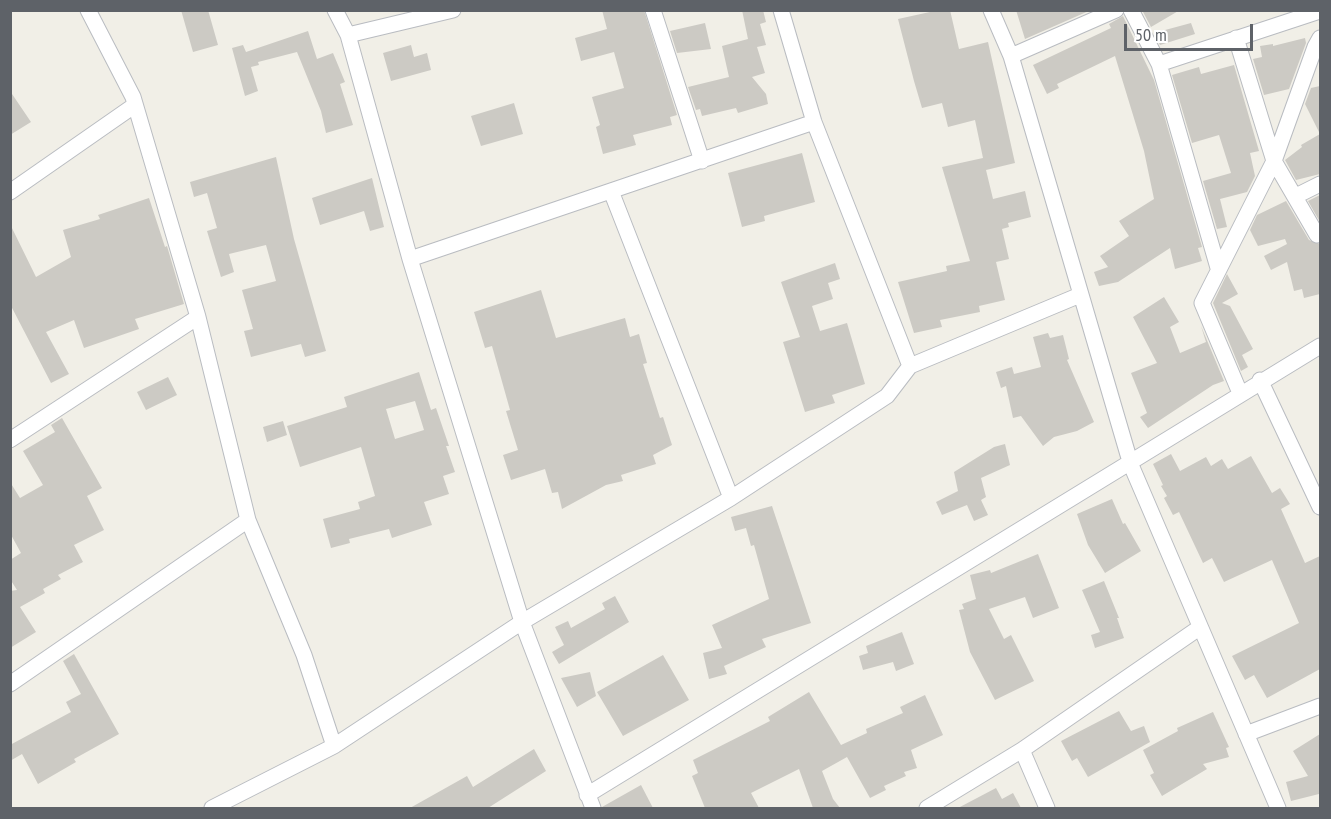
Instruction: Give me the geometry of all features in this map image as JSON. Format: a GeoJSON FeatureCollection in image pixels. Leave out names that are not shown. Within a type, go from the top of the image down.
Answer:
{"type":"FeatureCollection","features":[{"type":"Feature","properties":{"kind":"street"},"geometry":{"type":"LineString","coordinates":[[88,10],[135,105],[198,317],[248,520],[304,655],[334,746]]}},
{"type":"Feature","properties":{"kind":"street"},"geometry":{"type":"LineString","coordinates":[[335,10],[348,35],[410,259],[522,622],[589,804],[1131,465],[1260,380],[1320,346]]}},
{"type":"Feature","properties":{"kind":"street"},"geometry":{"type":"LineString","coordinates":[[348,35],[453,10]]}},
{"type":"Feature","properties":{"kind":"street"},"geometry":{"type":"LineString","coordinates":[[654,10],[702,161]]}},
{"type":"Feature","properties":{"kind":"street"},"geometry":{"type":"LineString","coordinates":[[781,10],[814,122],[910,366]]}},
{"type":"Feature","properties":{"kind":"street"},"geometry":{"type":"LineString","coordinates":[[991,10],[1011,56],[1131,465],[1278,808]]}},
{"type":"Feature","properties":{"kind":"street"},"geometry":{"type":"LineString","coordinates":[[1011,56],[1116,10]]}},
{"type":"Feature","properties":{"kind":"street"},"geometry":{"type":"LineString","coordinates":[[1131,10],[1159,64],[1218,268]]}},
{"type":"Feature","properties":{"kind":"street"},"geometry":{"type":"LineString","coordinates":[[1159,64],[1320,11]]}},
{"type":"Feature","properties":{"kind":"street"},"geometry":{"type":"LineString","coordinates":[[1236,38],[1274,160],[1317,235]]}},
{"type":"Feature","properties":{"kind":"street"},"geometry":{"type":"LineString","coordinates":[[1240,393],[1202,303],[1274,160],[1318,48]]}},
{"type":"Feature","properties":{"kind":"street"},"geometry":{"type":"LineString","coordinates":[[10,192],[135,105]]}},
{"type":"Feature","properties":{"kind":"street"},"geometry":{"type":"LineString","coordinates":[[410,259],[814,122]]}},
{"type":"Feature","properties":{"kind":"street"},"geometry":{"type":"LineString","coordinates":[[1296,196],[1320,184]]}},
{"type":"Feature","properties":{"kind":"street"},"geometry":{"type":"LineString","coordinates":[[611,191],[731,498]]}},
{"type":"Feature","properties":{"kind":"street"},"geometry":{"type":"LineString","coordinates":[[212,808],[334,746],[522,622],[731,498],[887,396],[910,366],[1080,295]]}},
{"type":"Feature","properties":{"kind":"street"},"geometry":{"type":"LineString","coordinates":[[10,440],[198,317]]}},
{"type":"Feature","properties":{"kind":"street"},"geometry":{"type":"LineString","coordinates":[[1260,380],[1320,507]]}},
{"type":"Feature","properties":{"kind":"street"},"geometry":{"type":"LineString","coordinates":[[10,684],[248,520]]}},
{"type":"Feature","properties":{"kind":"street"},"geometry":{"type":"LineString","coordinates":[[927,808],[1022,750],[1199,628]]}},
{"type":"Feature","properties":{"kind":"street"},"geometry":{"type":"LineString","coordinates":[[1246,734],[1320,706]]}},
{"type":"Feature","properties":{"kind":"street"},"geometry":{"type":"LineString","coordinates":[[1022,750],[1047,808]]}},
{"type":"Feature","properties":{"kind":"building"},"geometry":{"type":"Polygon","coordinates":[[[181,10],[208,10],[218,45],[193,52],[181,10]]]}},
{"type":"Feature","properties":{"kind":"building"},"geometry":{"type":"Polygon","coordinates":[[[602,10],[644,10],[677,115],[670,117],[672,125],[633,135],[636,145],[603,154],[596,127],[600,125],[592,97],[624,88],[614,52],[581,61],[575,38],[607,29],[602,10]]]}},
{"type":"Feature","properties":{"kind":"building"},"geometry":{"type":"Polygon","coordinates":[[[742,10],[763,10],[766,22],[760,24],[766,45],[757,47],[765,73],[752,77],[766,94],[768,104],[738,113],[736,108],[702,116],[700,109],[696,110],[688,87],[729,77],[722,46],[748,39],[742,10]]]}},
{"type":"Feature","properties":{"kind":"building"},"geometry":{"type":"Polygon","coordinates":[[[939,10],[950,10],[959,49],[988,42],[1015,163],[986,170],[993,199],[1025,191],[1031,217],[1008,223],[1009,227],[1002,229],[1009,259],[996,262],[1005,300],[979,306],[980,312],[940,320],[942,327],[914,333],[898,282],[947,271],[946,266],[970,261],[942,167],[983,158],[975,120],[948,127],[942,103],[922,108],[898,19],[939,10]]]}},
{"type":"Feature","properties":{"kind":"building"},"geometry":{"type":"Polygon","coordinates":[[[1016,10],[1091,10],[1025,39],[1016,10]]]}},
{"type":"Feature","properties":{"kind":"building"},"geometry":{"type":"Polygon","coordinates":[[[1142,10],[1180,10],[1151,27],[1142,10]]]}},
{"type":"Feature","properties":{"kind":"building"},"geometry":{"type":"Polygon","coordinates":[[[1123,16],[1154,80],[1202,247],[1198,248],[1202,261],[1175,269],[1170,248],[1118,282],[1099,286],[1094,272],[1108,267],[1100,256],[1129,236],[1119,221],[1154,199],[1144,151],[1115,56],[1057,84],[1059,88],[1047,94],[1033,65],[1111,28],[1109,24],[1123,16]]]}},
{"type":"Feature","properties":{"kind":"building"},"geometry":{"type":"Polygon","coordinates":[[[705,23],[711,49],[677,53],[670,31],[705,23]]]}},
{"type":"Feature","properties":{"kind":"building"},"geometry":{"type":"Polygon","coordinates":[[[1191,23],[1195,34],[1160,45],[1154,33],[1191,23]]]}},
{"type":"Feature","properties":{"kind":"building"},"geometry":{"type":"Polygon","coordinates":[[[308,31],[317,59],[333,53],[345,82],[340,84],[353,125],[326,133],[321,111],[297,52],[258,62],[259,65],[251,67],[258,91],[245,96],[232,48],[243,45],[246,52],[308,31]]]}},
{"type":"Feature","properties":{"kind":"building"},"geometry":{"type":"Polygon","coordinates":[[[1305,38],[1306,43],[1289,89],[1264,95],[1253,59],[1262,57],[1260,46],[1273,44],[1273,46],[1305,38]]]}},
{"type":"Feature","properties":{"kind":"building"},"geometry":{"type":"Polygon","coordinates":[[[411,45],[414,57],[427,53],[431,70],[391,81],[383,53],[411,45]]]}},
{"type":"Feature","properties":{"kind":"building"},"geometry":{"type":"Polygon","coordinates":[[[1234,65],[1259,151],[1250,153],[1255,176],[1247,192],[1220,199],[1227,227],[1217,229],[1203,181],[1231,173],[1219,135],[1192,143],[1172,75],[1199,67],[1201,74],[1234,65]]]}},
{"type":"Feature","properties":{"kind":"building"},"geometry":{"type":"Polygon","coordinates":[[[1320,86],[1320,134],[1305,104],[1311,88],[1320,86]]]}},
{"type":"Feature","properties":{"kind":"building"},"geometry":{"type":"Polygon","coordinates":[[[10,91],[31,122],[10,135],[10,91]]]}},
{"type":"Feature","properties":{"kind":"building"},"geometry":{"type":"Polygon","coordinates":[[[514,103],[523,134],[481,146],[471,116],[514,103]]]}},
{"type":"Feature","properties":{"kind":"building"},"geometry":{"type":"Polygon","coordinates":[[[1320,134],[1320,174],[1296,180],[1285,160],[1302,147],[1301,145],[1320,134]]]}},
{"type":"Feature","properties":{"kind":"building"},"geometry":{"type":"Polygon","coordinates":[[[802,153],[815,202],[764,216],[765,221],[742,227],[728,173],[802,153]]]}},
{"type":"Feature","properties":{"kind":"building"},"geometry":{"type":"Polygon","coordinates":[[[276,157],[294,239],[326,351],[305,357],[301,344],[251,357],[244,331],[253,329],[242,290],[276,281],[266,245],[229,254],[234,272],[221,277],[207,231],[217,228],[207,193],[194,197],[190,182],[276,157]]]}},
{"type":"Feature","properties":{"kind":"building"},"geometry":{"type":"Polygon","coordinates":[[[372,178],[384,227],[370,231],[364,211],[320,225],[312,198],[372,178]]]}},
{"type":"Feature","properties":{"kind":"building"},"geometry":{"type":"Polygon","coordinates":[[[1320,195],[1320,222],[1308,201],[1320,195]]]}},
{"type":"Feature","properties":{"kind":"building"},"geometry":{"type":"Polygon","coordinates":[[[149,198],[165,247],[167,246],[184,304],[135,319],[139,329],[84,348],[74,320],[46,332],[69,374],[51,383],[10,304],[10,224],[36,277],[71,257],[63,230],[100,219],[98,215],[149,198]]]}},
{"type":"Feature","properties":{"kind":"building"},"geometry":{"type":"Polygon","coordinates":[[[1286,201],[1309,240],[1320,244],[1320,294],[1304,298],[1302,289],[1294,291],[1287,262],[1271,270],[1264,256],[1287,244],[1285,239],[1258,246],[1250,230],[1257,215],[1286,201]]]}},
{"type":"Feature","properties":{"kind":"building"},"geometry":{"type":"Polygon","coordinates":[[[835,263],[840,279],[828,283],[833,299],[812,306],[820,331],[847,323],[865,384],[832,395],[835,403],[805,412],[783,342],[800,337],[781,282],[835,263]]]}},
{"type":"Feature","properties":{"kind":"building"},"geometry":{"type":"Polygon","coordinates":[[[1227,274],[1238,294],[1222,303],[1230,306],[1253,349],[1242,355],[1248,367],[1241,371],[1213,303],[1227,274]]]}},
{"type":"Feature","properties":{"kind":"building"},"geometry":{"type":"Polygon","coordinates":[[[541,290],[556,338],[625,318],[630,337],[639,334],[647,363],[643,364],[660,418],[663,417],[672,445],[653,455],[656,464],[621,475],[623,481],[606,485],[562,509],[558,492],[552,493],[545,469],[511,480],[503,455],[518,450],[506,411],[510,410],[492,346],[485,348],[474,312],[541,290]]]}},
{"type":"Feature","properties":{"kind":"building"},"geometry":{"type":"Polygon","coordinates":[[[1164,297],[1179,322],[1170,327],[1180,353],[1206,342],[1201,326],[1224,381],[1213,385],[1148,428],[1140,417],[1147,413],[1131,373],[1157,363],[1133,317],[1164,297]]]}},
{"type":"Feature","properties":{"kind":"building"},"geometry":{"type":"Polygon","coordinates":[[[1048,333],[1050,338],[1063,335],[1069,359],[1067,360],[1094,422],[1077,431],[1054,437],[1043,446],[1021,416],[1013,418],[1006,386],[1001,388],[996,372],[1012,367],[1014,374],[1041,367],[1033,337],[1048,333]]]}},
{"type":"Feature","properties":{"kind":"building"},"geometry":{"type":"Polygon","coordinates":[[[419,372],[431,410],[436,408],[455,472],[443,476],[449,494],[424,502],[432,525],[392,538],[389,529],[349,539],[350,543],[331,548],[323,519],[360,509],[358,502],[375,496],[361,447],[300,467],[287,426],[347,407],[344,397],[419,372]],[[415,401],[386,409],[395,439],[424,430],[415,401]]]}},
{"type":"Feature","properties":{"kind":"building"},"geometry":{"type":"Polygon","coordinates":[[[168,377],[177,395],[146,410],[137,392],[168,377]]]}},
{"type":"Feature","properties":{"kind":"building"},"geometry":{"type":"Polygon","coordinates":[[[62,418],[102,488],[87,496],[104,530],[74,545],[83,562],[58,575],[61,579],[43,589],[45,593],[20,607],[36,632],[10,648],[10,591],[17,590],[10,579],[10,560],[21,553],[10,533],[10,482],[20,498],[43,485],[23,451],[55,432],[51,425],[62,418]]]}},
{"type":"Feature","properties":{"kind":"building"},"geometry":{"type":"Polygon","coordinates":[[[283,421],[287,435],[267,442],[263,427],[283,421]]]}},
{"type":"Feature","properties":{"kind":"building"},"geometry":{"type":"Polygon","coordinates":[[[1005,444],[1010,465],[981,478],[986,497],[981,500],[988,515],[974,521],[967,505],[942,515],[936,502],[958,491],[954,472],[994,447],[1005,444]]]}},
{"type":"Feature","properties":{"kind":"building"},"geometry":{"type":"Polygon","coordinates":[[[1171,454],[1180,471],[1206,457],[1211,466],[1222,459],[1228,469],[1251,456],[1272,493],[1280,488],[1290,504],[1281,509],[1305,563],[1320,556],[1320,669],[1267,698],[1254,675],[1245,680],[1232,656],[1299,623],[1272,560],[1224,582],[1212,558],[1203,563],[1179,512],[1173,515],[1164,498],[1167,496],[1153,464],[1171,454]]]}},
{"type":"Feature","properties":{"kind":"building"},"geometry":{"type":"Polygon","coordinates":[[[1112,499],[1123,524],[1125,523],[1141,551],[1105,573],[1088,545],[1077,514],[1112,499]]]}},
{"type":"Feature","properties":{"kind":"building"},"geometry":{"type":"Polygon","coordinates":[[[772,506],[811,623],[762,639],[766,647],[724,666],[727,674],[709,679],[703,653],[722,648],[712,625],[769,599],[754,545],[751,546],[746,528],[735,531],[731,517],[772,506]]]}},
{"type":"Feature","properties":{"kind":"building"},"geometry":{"type":"Polygon","coordinates":[[[1038,554],[1059,608],[1033,618],[1025,597],[989,609],[1004,639],[1011,635],[1034,681],[995,700],[970,652],[959,610],[964,609],[962,604],[976,599],[970,575],[990,570],[991,573],[1038,554]]]}},
{"type":"Feature","properties":{"kind":"building"},"geometry":{"type":"Polygon","coordinates":[[[1104,581],[1119,618],[1117,618],[1124,638],[1095,648],[1091,635],[1100,632],[1082,590],[1104,581]]]}},
{"type":"Feature","properties":{"kind":"building"},"geometry":{"type":"Polygon","coordinates":[[[615,596],[629,622],[559,664],[552,652],[564,645],[555,627],[568,621],[571,628],[605,609],[602,603],[615,596]]]}},
{"type":"Feature","properties":{"kind":"building"},"geometry":{"type":"Polygon","coordinates":[[[902,632],[914,664],[896,671],[893,662],[863,670],[859,656],[868,653],[866,646],[902,632]]]}},
{"type":"Feature","properties":{"kind":"building"},"geometry":{"type":"Polygon","coordinates":[[[74,654],[119,734],[74,759],[76,762],[38,784],[22,754],[10,761],[10,745],[71,712],[66,702],[81,694],[63,661],[74,654]]]}},
{"type":"Feature","properties":{"kind":"building"},"geometry":{"type":"Polygon","coordinates":[[[663,655],[689,700],[623,736],[597,692],[663,655]]]}},
{"type":"Feature","properties":{"kind":"building"},"geometry":{"type":"Polygon","coordinates":[[[590,672],[596,696],[577,707],[561,678],[590,672]]]}},
{"type":"Feature","properties":{"kind":"building"},"geometry":{"type":"Polygon","coordinates":[[[809,692],[841,745],[867,733],[866,729],[903,713],[900,707],[925,695],[943,735],[911,750],[917,768],[904,772],[906,776],[884,786],[886,790],[870,798],[847,757],[822,771],[833,799],[840,808],[813,808],[799,769],[751,793],[759,808],[705,808],[692,776],[698,773],[693,760],[770,721],[768,717],[809,692]]]}},
{"type":"Feature","properties":{"kind":"building"},"geometry":{"type":"Polygon","coordinates":[[[1119,711],[1131,731],[1144,726],[1150,742],[1088,777],[1077,758],[1072,761],[1061,741],[1119,711]]]}},
{"type":"Feature","properties":{"kind":"building"},"geometry":{"type":"Polygon","coordinates":[[[1213,712],[1229,747],[1226,748],[1229,757],[1203,764],[1207,769],[1162,796],[1150,775],[1154,773],[1143,750],[1178,731],[1177,728],[1213,712]]]}},
{"type":"Feature","properties":{"kind":"building"},"geometry":{"type":"Polygon","coordinates":[[[1320,734],[1320,796],[1319,794],[1291,801],[1286,782],[1308,776],[1293,751],[1320,734]]]}},
{"type":"Feature","properties":{"kind":"building"},"geometry":{"type":"Polygon","coordinates":[[[534,749],[546,771],[488,808],[410,808],[467,776],[473,787],[534,749]]]}},
{"type":"Feature","properties":{"kind":"building"},"geometry":{"type":"Polygon","coordinates":[[[641,785],[653,808],[602,807],[641,785]]]}},
{"type":"Feature","properties":{"kind":"building"},"geometry":{"type":"Polygon","coordinates":[[[996,788],[1002,799],[1013,793],[1021,808],[958,808],[996,788]]]}}]}
